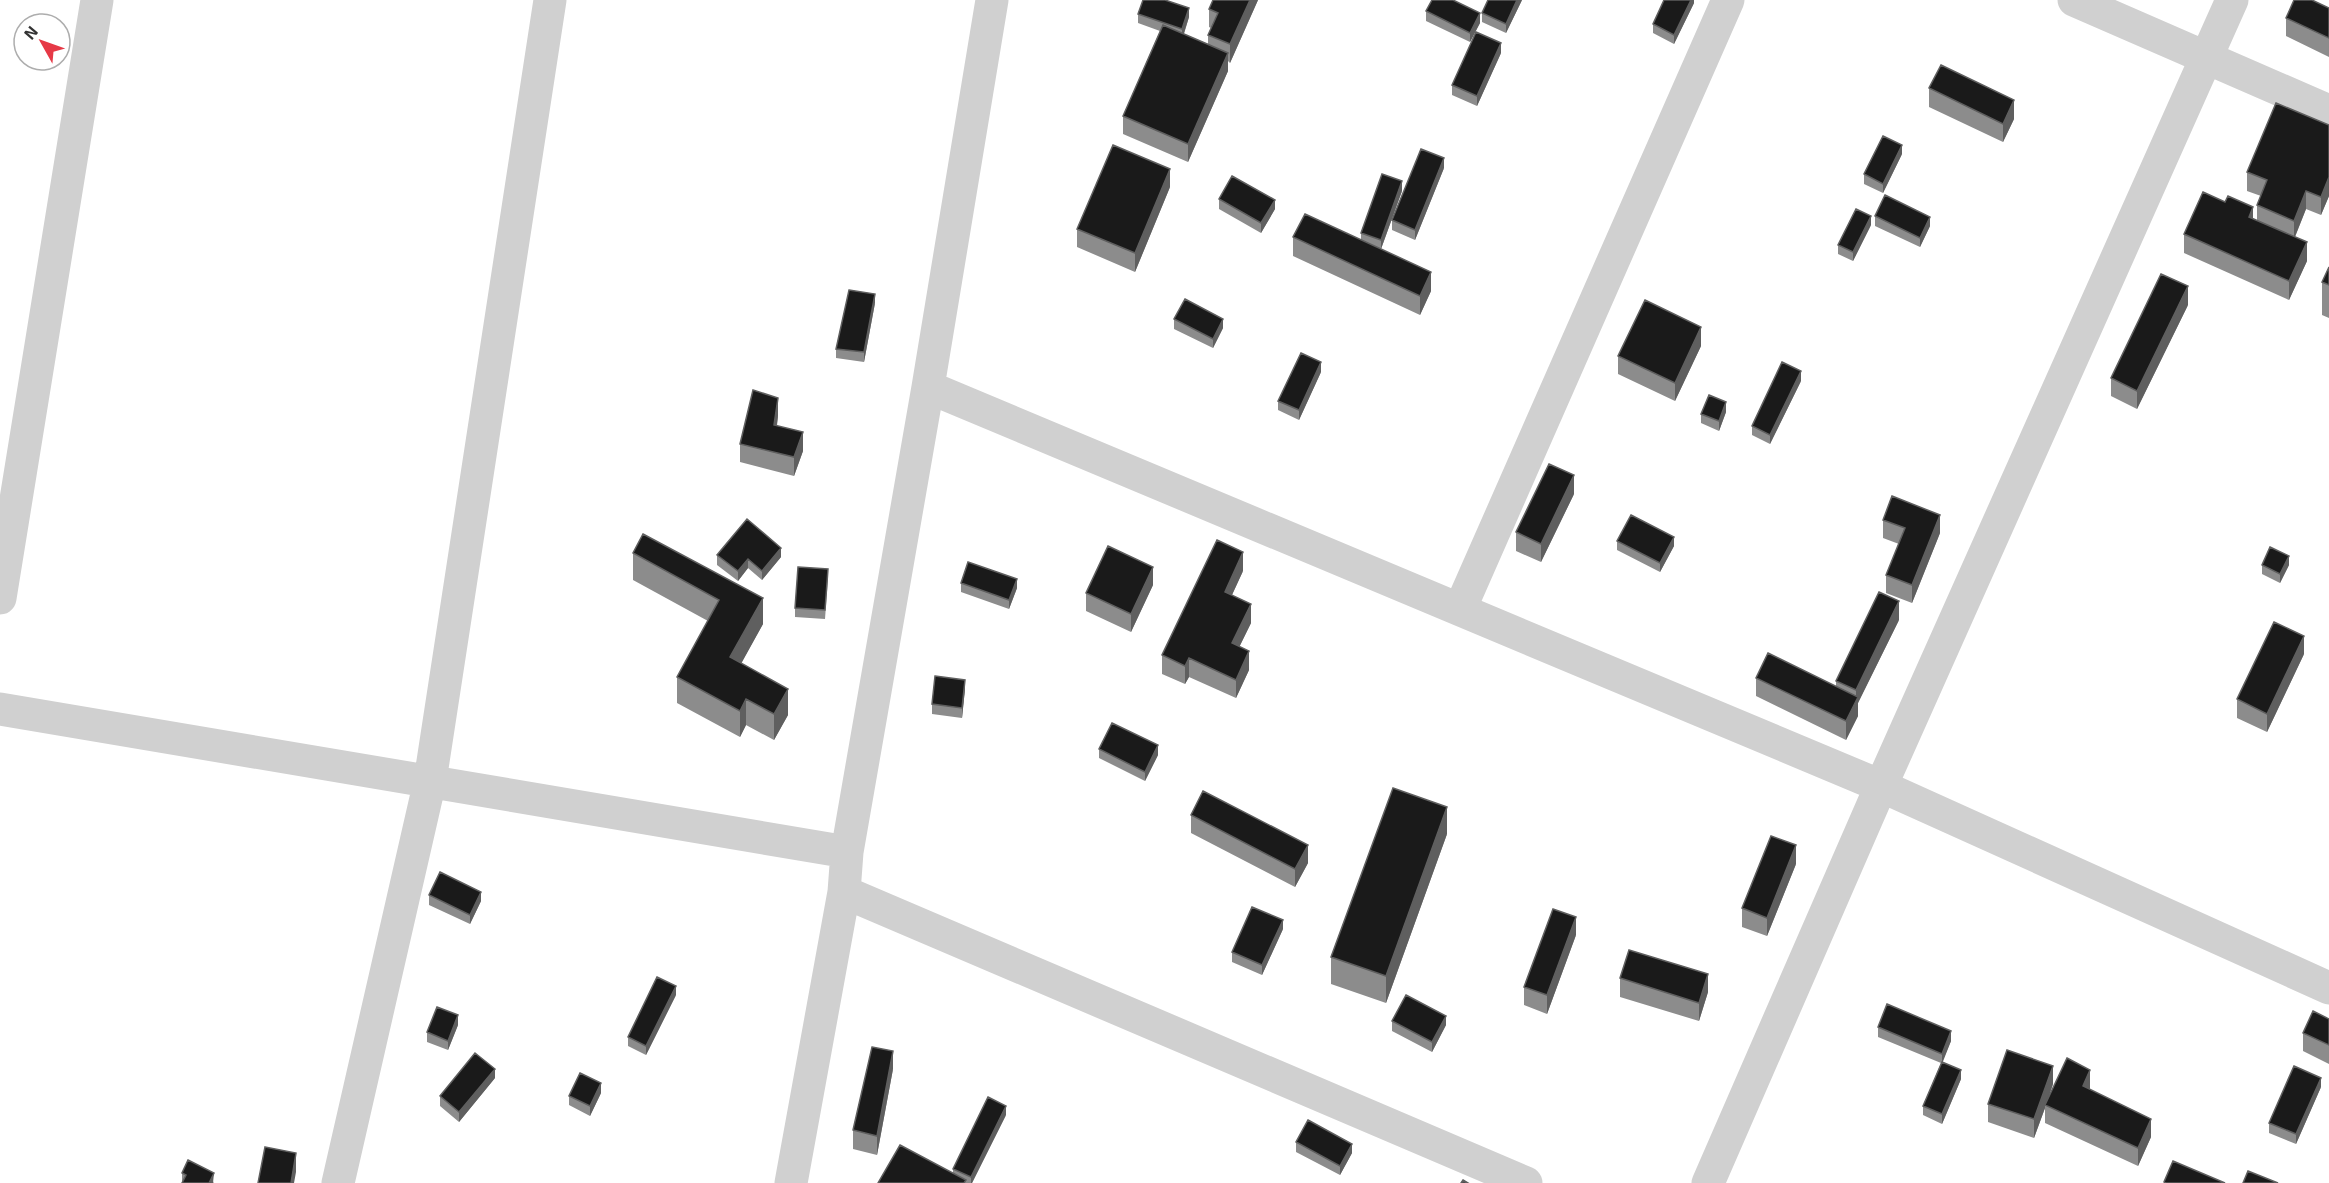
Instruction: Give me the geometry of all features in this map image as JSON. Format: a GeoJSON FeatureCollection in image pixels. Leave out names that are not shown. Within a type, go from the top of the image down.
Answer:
{"type":"FeatureCollection","features":[{"type":"Feature","properties":{"kind":"street"},"geometry":{"type":"LineString","coordinates":[[0,598],[97,0]]}},
{"type":"Feature","properties":{"kind":"street"},"geometry":{"type":"LineString","coordinates":[[338,1183],[430,781],[550,0]]}},
{"type":"Feature","properties":{"kind":"street"},"geometry":{"type":"LineString","coordinates":[[791,1183],[844,892],[847,852],[928,387],[992,0]]}},
{"type":"Feature","properties":{"kind":"street"},"geometry":{"type":"LineString","coordinates":[[1460,609],[1728,0]]}},
{"type":"Feature","properties":{"kind":"street"},"geometry":{"type":"LineString","coordinates":[[2074,0],[2329,111]]}},
{"type":"Feature","properties":{"kind":"street"},"geometry":{"type":"LineString","coordinates":[[1708,1183],[1881,786],[2204,58],[2232,0]]}},
{"type":"Feature","properties":{"kind":"street"},"geometry":{"type":"LineString","coordinates":[[928,387],[1881,786],[2329,988]]}},
{"type":"Feature","properties":{"kind":"street"},"geometry":{"type":"LineString","coordinates":[[0,709],[847,852]]}},
{"type":"Feature","properties":{"kind":"street"},"geometry":{"type":"LineString","coordinates":[[844,892],[1526,1183]]}},
{"type":"Feature","properties":{"kind":"building"},"geometry":{"type":"Polygon","coordinates":[[[1143,0],[1165,0],[1189,8],[1182,29],[1138,14],[1143,0]]]}},
{"type":"Feature","properties":{"kind":"building"},"geometry":{"type":"Polygon","coordinates":[[[1213,0],[1250,0],[1230,44],[1208,35],[1218,13],[1209,9],[1213,0]]]}},
{"type":"Feature","properties":{"kind":"building"},"geometry":{"type":"Polygon","coordinates":[[[1432,0],[1453,0],[1480,13],[1470,33],[1426,11],[1432,0]]]}},
{"type":"Feature","properties":{"kind":"building"},"geometry":{"type":"Polygon","coordinates":[[[1488,0],[1517,0],[1506,24],[1482,13],[1488,0]]]}},
{"type":"Feature","properties":{"kind":"building"},"geometry":{"type":"Polygon","coordinates":[[[1664,0],[1691,0],[1674,35],[1653,24],[1664,0]]]}},
{"type":"Feature","properties":{"kind":"building"},"geometry":{"type":"Polygon","coordinates":[[[2294,0],[2312,0],[2329,8],[2329,38],[2286,18],[2294,0]]]}},
{"type":"Feature","properties":{"kind":"building"},"geometry":{"type":"Polygon","coordinates":[[[1163,25],[1228,53],[1188,144],[1123,116],[1163,25]]]}},
{"type":"Feature","properties":{"kind":"building"},"geometry":{"type":"Polygon","coordinates":[[[1476,32],[1501,43],[1477,96],[1452,85],[1476,32]]]}},
{"type":"Feature","properties":{"kind":"building"},"geometry":{"type":"Polygon","coordinates":[[[1941,65],[2014,100],[2003,124],[1929,88],[1941,65]]]}},
{"type":"Feature","properties":{"kind":"building"},"geometry":{"type":"Polygon","coordinates":[[[2276,103],[2329,125],[2329,177],[2321,197],[2306,191],[2294,221],[2257,205],[2267,180],[2247,172],[2276,103]]]}},
{"type":"Feature","properties":{"kind":"building"},"geometry":{"type":"Polygon","coordinates":[[[1883,136],[1902,145],[1883,184],[1864,174],[1883,136]]]}},
{"type":"Feature","properties":{"kind":"building"},"geometry":{"type":"Polygon","coordinates":[[[1113,145],[1170,169],[1135,253],[1077,229],[1113,145]]]}},
{"type":"Feature","properties":{"kind":"building"},"geometry":{"type":"Polygon","coordinates":[[[1421,149],[1444,158],[1415,230],[1392,220],[1421,149]]]}},
{"type":"Feature","properties":{"kind":"building"},"geometry":{"type":"Polygon","coordinates":[[[1382,174],[1402,181],[1381,240],[1361,233],[1382,174]]]}},
{"type":"Feature","properties":{"kind":"building"},"geometry":{"type":"Polygon","coordinates":[[[1232,176],[1275,200],[1261,223],[1219,199],[1232,176]]]}},
{"type":"Feature","properties":{"kind":"building"},"geometry":{"type":"Polygon","coordinates":[[[2203,192],[2225,202],[2228,196],[2253,207],[2249,217],[2307,242],[2289,281],[2184,234],[2203,192]]]}},
{"type":"Feature","properties":{"kind":"building"},"geometry":{"type":"Polygon","coordinates":[[[1885,195],[1930,217],[1920,238],[1875,216],[1885,195]]]}},
{"type":"Feature","properties":{"kind":"building"},"geometry":{"type":"Polygon","coordinates":[[[1856,209],[1871,216],[1853,252],[1838,245],[1856,209]]]}},
{"type":"Feature","properties":{"kind":"building"},"geometry":{"type":"Polygon","coordinates":[[[1305,214],[1431,272],[1420,296],[1293,237],[1305,214]]]}},
{"type":"Feature","properties":{"kind":"building"},"geometry":{"type":"Polygon","coordinates":[[[2329,267],[2329,285],[2322,282],[2329,267]]]}},
{"type":"Feature","properties":{"kind":"building"},"geometry":{"type":"Polygon","coordinates":[[[2161,274],[2188,286],[2137,391],[2111,378],[2161,274]]]}},
{"type":"Feature","properties":{"kind":"building"},"geometry":{"type":"Polygon","coordinates":[[[849,290],[875,294],[864,352],[836,349],[849,290]]]}},
{"type":"Feature","properties":{"kind":"building"},"geometry":{"type":"Polygon","coordinates":[[[1185,299],[1223,319],[1213,339],[1174,319],[1185,299]]]}},
{"type":"Feature","properties":{"kind":"building"},"geometry":{"type":"Polygon","coordinates":[[[1645,300],[1701,327],[1675,383],[1618,356],[1645,300]]]}},
{"type":"Feature","properties":{"kind":"building"},"geometry":{"type":"Polygon","coordinates":[[[1301,353],[1321,362],[1299,410],[1278,401],[1301,353]]]}},
{"type":"Feature","properties":{"kind":"building"},"geometry":{"type":"Polygon","coordinates":[[[1782,362],[1801,371],[1770,435],[1752,426],[1782,362]]]}},
{"type":"Feature","properties":{"kind":"building"},"geometry":{"type":"Polygon","coordinates":[[[753,390],[778,398],[774,425],[803,432],[794,457],[740,444],[753,390]]]}},
{"type":"Feature","properties":{"kind":"building"},"geometry":{"type":"Polygon","coordinates":[[[1709,395],[1726,402],[1719,421],[1701,414],[1709,395]]]}},
{"type":"Feature","properties":{"kind":"building"},"geometry":{"type":"Polygon","coordinates":[[[1549,464],[1574,475],[1541,544],[1516,532],[1549,464]]]}},
{"type":"Feature","properties":{"kind":"building"},"geometry":{"type":"Polygon","coordinates":[[[1892,496],[1940,515],[1912,585],[1886,575],[1905,528],[1883,520],[1892,496]]]}},
{"type":"Feature","properties":{"kind":"building"},"geometry":{"type":"Polygon","coordinates":[[[1631,515],[1674,537],[1660,563],[1617,541],[1631,515]]]}},
{"type":"Feature","properties":{"kind":"building"},"geometry":{"type":"Polygon","coordinates":[[[747,519],[781,548],[762,571],[748,559],[738,571],[717,555],[747,519]]]}},
{"type":"Feature","properties":{"kind":"building"},"geometry":{"type":"Polygon","coordinates":[[[643,534],[763,598],[730,657],[788,689],[774,714],[746,699],[740,711],[677,677],[719,600],[633,553],[643,534]]]}},
{"type":"Feature","properties":{"kind":"building"},"geometry":{"type":"Polygon","coordinates":[[[1217,540],[1243,552],[1225,592],[1251,604],[1232,643],[1249,651],[1236,680],[1189,658],[1185,666],[1162,655],[1217,540]]]}},
{"type":"Feature","properties":{"kind":"building"},"geometry":{"type":"Polygon","coordinates":[[[1108,546],[1153,567],[1131,614],[1086,593],[1108,546]]]}},
{"type":"Feature","properties":{"kind":"building"},"geometry":{"type":"Polygon","coordinates":[[[2270,547],[2289,556],[2280,574],[2262,565],[2270,547]]]}},
{"type":"Feature","properties":{"kind":"building"},"geometry":{"type":"Polygon","coordinates":[[[968,562],[1017,579],[1009,600],[961,583],[968,562]]]}},
{"type":"Feature","properties":{"kind":"building"},"geometry":{"type":"Polygon","coordinates":[[[798,567],[828,569],[825,610],[795,608],[798,567]]]}},
{"type":"Feature","properties":{"kind":"building"},"geometry":{"type":"Polygon","coordinates":[[[1879,592],[1899,601],[1856,690],[1836,681],[1879,592]]]}},
{"type":"Feature","properties":{"kind":"building"},"geometry":{"type":"Polygon","coordinates":[[[2274,622],[2304,636],[2267,714],[2237,699],[2274,622]]]}},
{"type":"Feature","properties":{"kind":"building"},"geometry":{"type":"Polygon","coordinates":[[[1768,653],[1858,697],[1846,721],[1756,678],[1768,653]]]}},
{"type":"Feature","properties":{"kind":"building"},"geometry":{"type":"Polygon","coordinates":[[[935,676],[965,680],[962,708],[932,704],[935,676]]]}},
{"type":"Feature","properties":{"kind":"building"},"geometry":{"type":"Polygon","coordinates":[[[1112,723],[1158,745],[1145,772],[1099,749],[1112,723]]]}},
{"type":"Feature","properties":{"kind":"building"},"geometry":{"type":"Polygon","coordinates":[[[1393,788],[1447,807],[1386,976],[1331,957],[1393,788]]]}},
{"type":"Feature","properties":{"kind":"building"},"geometry":{"type":"Polygon","coordinates":[[[1203,791],[1308,845],[1295,869],[1191,815],[1203,791]]]}},
{"type":"Feature","properties":{"kind":"building"},"geometry":{"type":"Polygon","coordinates":[[[1771,836],[1796,845],[1767,918],[1742,908],[1771,836]]]}},
{"type":"Feature","properties":{"kind":"building"},"geometry":{"type":"Polygon","coordinates":[[[440,872],[481,892],[470,915],[429,895],[440,872]]]}},
{"type":"Feature","properties":{"kind":"building"},"geometry":{"type":"Polygon","coordinates":[[[1252,907],[1283,920],[1262,965],[1232,952],[1252,907]]]}},
{"type":"Feature","properties":{"kind":"building"},"geometry":{"type":"Polygon","coordinates":[[[1553,909],[1576,917],[1547,995],[1524,987],[1553,909]]]}},
{"type":"Feature","properties":{"kind":"building"},"geometry":{"type":"Polygon","coordinates":[[[1629,950],[1708,974],[1699,1003],[1620,978],[1629,950]]]}},
{"type":"Feature","properties":{"kind":"building"},"geometry":{"type":"Polygon","coordinates":[[[657,977],[676,986],[646,1046],[628,1037],[657,977]]]}},
{"type":"Feature","properties":{"kind":"building"},"geometry":{"type":"Polygon","coordinates":[[[1406,995],[1446,1016],[1432,1042],[1392,1021],[1406,995]]]}},
{"type":"Feature","properties":{"kind":"building"},"geometry":{"type":"Polygon","coordinates":[[[1887,1004],[1951,1031],[1942,1054],[1878,1027],[1887,1004]]]}},
{"type":"Feature","properties":{"kind":"building"},"geometry":{"type":"Polygon","coordinates":[[[437,1007],[458,1015],[448,1041],[427,1032],[437,1007]]]}},
{"type":"Feature","properties":{"kind":"building"},"geometry":{"type":"Polygon","coordinates":[[[2313,1011],[2329,1019],[2329,1045],[2303,1033],[2313,1011]]]}},
{"type":"Feature","properties":{"kind":"building"},"geometry":{"type":"Polygon","coordinates":[[[872,1047],[893,1051],[877,1136],[853,1130],[872,1047]]]}},
{"type":"Feature","properties":{"kind":"building"},"geometry":{"type":"Polygon","coordinates":[[[2007,1050],[2053,1066],[2034,1119],[1988,1104],[2007,1050]]]}},
{"type":"Feature","properties":{"kind":"building"},"geometry":{"type":"Polygon","coordinates":[[[475,1053],[495,1069],[459,1112],[440,1096],[475,1053]]]}},
{"type":"Feature","properties":{"kind":"building"},"geometry":{"type":"Polygon","coordinates":[[[2067,1058],[2090,1070],[2083,1086],[2151,1119],[2138,1148],[2045,1105],[2067,1058]]]}},
{"type":"Feature","properties":{"kind":"building"},"geometry":{"type":"Polygon","coordinates":[[[1942,1062],[1961,1070],[1942,1114],[1923,1106],[1942,1062]]]}},
{"type":"Feature","properties":{"kind":"building"},"geometry":{"type":"Polygon","coordinates":[[[2294,1066],[2321,1078],[2296,1134],[2269,1123],[2294,1066]]]}},
{"type":"Feature","properties":{"kind":"building"},"geometry":{"type":"Polygon","coordinates":[[[580,1073],[601,1083],[590,1106],[569,1096],[580,1073]]]}},
{"type":"Feature","properties":{"kind":"building"},"geometry":{"type":"Polygon","coordinates":[[[988,1097],[1006,1106],[971,1177],[953,1169],[988,1097]]]}},
{"type":"Feature","properties":{"kind":"building"},"geometry":{"type":"Polygon","coordinates":[[[1308,1120],[1352,1144],[1340,1166],[1296,1142],[1308,1120]]]}},
{"type":"Feature","properties":{"kind":"building"},"geometry":{"type":"Polygon","coordinates":[[[900,1145],[966,1180],[964,1183],[878,1183],[900,1145]]]}},
{"type":"Feature","properties":{"kind":"building"},"geometry":{"type":"Polygon","coordinates":[[[265,1147],[296,1153],[291,1183],[258,1183],[265,1147]]]}},
{"type":"Feature","properties":{"kind":"building"},"geometry":{"type":"Polygon","coordinates":[[[188,1160],[214,1173],[209,1183],[182,1183],[186,1175],[182,1173],[188,1160]]]}},
{"type":"Feature","properties":{"kind":"building"},"geometry":{"type":"Polygon","coordinates":[[[2173,1161],[2225,1183],[2166,1183],[2164,1182],[2173,1161]]]}},
{"type":"Feature","properties":{"kind":"building"},"geometry":{"type":"Polygon","coordinates":[[[2248,1171],[2278,1183],[2243,1183],[2248,1171]]]}}]}
